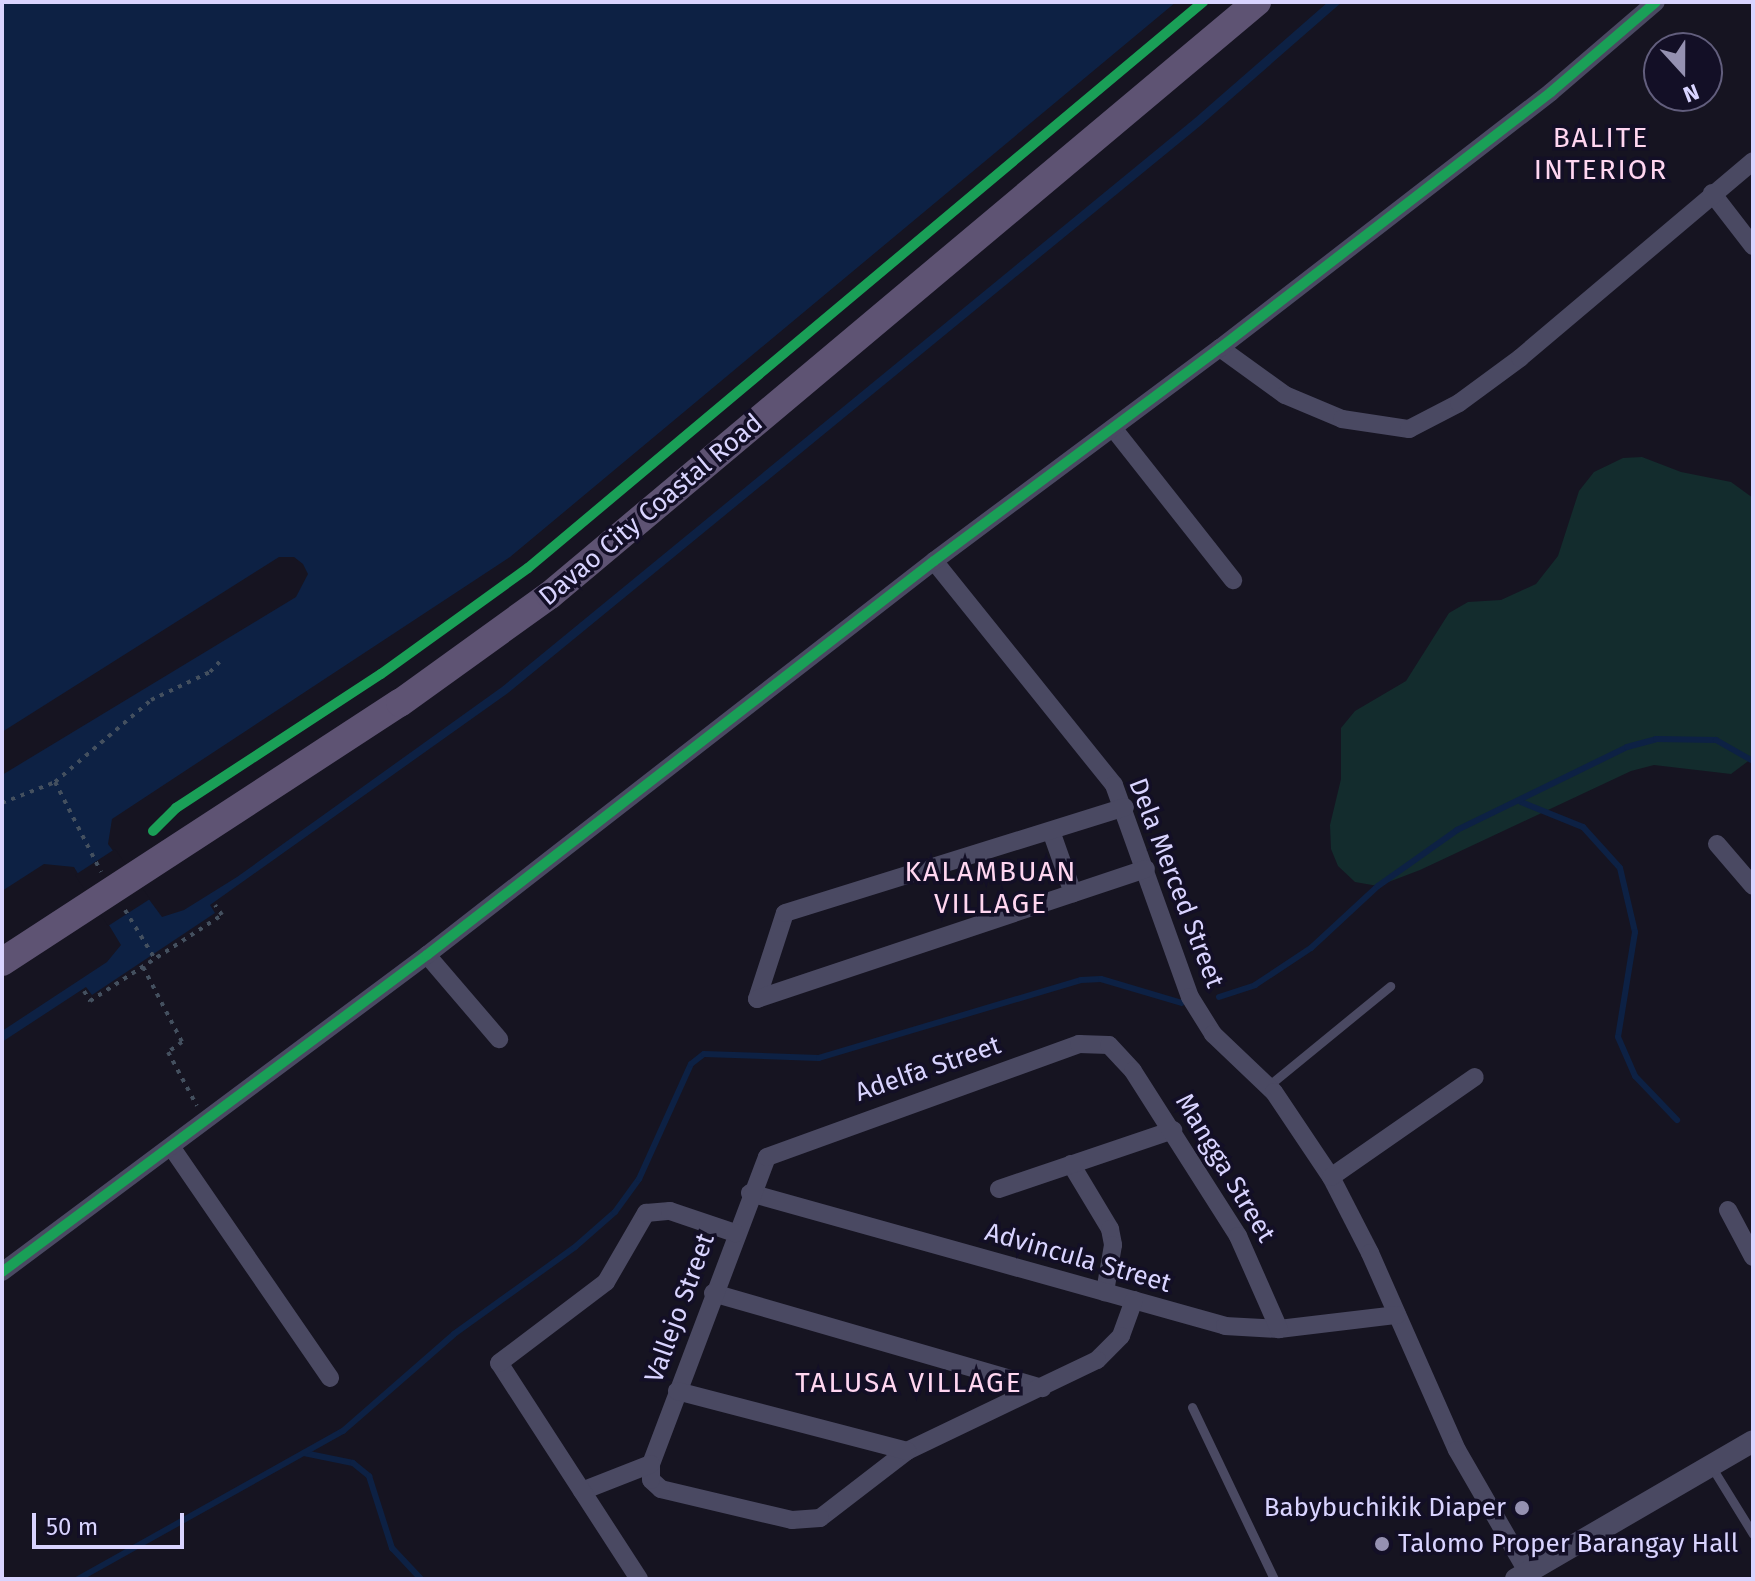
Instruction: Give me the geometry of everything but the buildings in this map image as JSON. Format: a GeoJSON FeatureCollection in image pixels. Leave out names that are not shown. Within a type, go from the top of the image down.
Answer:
{"type":"FeatureCollection","features":[{"type":"Feature","properties":{"kind":"main road","name":"Davao City Coastal Road"},"geometry":{"type":"LineString","coordinates":[[2,962],[400,703],[550,595],[1257,2]]}},
{"type":"Feature","properties":{"kind":"street"},"geometry":{"type":"LineString","coordinates":[[2,1272],[427,955],[934,561],[1220,348],[1551,92],[1656,2]]}},
{"type":"Feature","properties":{"kind":"street"},"geometry":{"type":"LineString","coordinates":[[1220,348],[1285,395],[1342,419],[1409,429],[1459,403],[1520,358],[1753,161]]}},
{"type":"Feature","properties":{"kind":"street"},"geometry":{"type":"LineString","coordinates":[[1712,193],[1753,246]]}},
{"type":"Feature","properties":{"kind":"street"},"geometry":{"type":"LineString","coordinates":[[1113,428],[1233,580]]}},
{"type":"Feature","properties":{"kind":"street","name":"Dela Merced Street"},"geometry":{"type":"LineString","coordinates":[[934,561],[1102,768],[1125,807],[1180,974],[1201,1017],[1227,1050],[1268,1086],[1331,1177],[1519,1577]]}},
{"type":"Feature","properties":{"kind":"street"},"geometry":{"type":"LineString","coordinates":[[1125,807],[785,913],[757,999],[1146,869]]}},
{"type":"Feature","properties":{"kind":"street"},"geometry":{"type":"LineString","coordinates":[[1051,831],[1073,893]]}},
{"type":"Feature","properties":{"kind":"street"},"geometry":{"type":"LineString","coordinates":[[1717,844],[1753,886]]}},
{"type":"Feature","properties":{"kind":"street"},"geometry":{"type":"LineString","coordinates":[[427,955],[499,1039]]}},
{"type":"Feature","properties":{"kind":"street","name":"Adelfa Street"},"geometry":{"type":"LineString","coordinates":[[767,1157],[1079,1044],[1109,1045]]}},
{"type":"Feature","properties":{"kind":"street","name":"Mangga Street"},"geometry":{"type":"LineString","coordinates":[[1109,1045],[1173,1130],[1238,1236],[1279,1329]]}},
{"type":"Feature","properties":{"kind":"street"},"geometry":{"type":"LineString","coordinates":[[1331,1177],[1475,1077]]}},
{"type":"Feature","properties":{"kind":"street"},"geometry":{"type":"LineString","coordinates":[[999,1189],[1173,1130]]}},
{"type":"Feature","properties":{"kind":"street"},"geometry":{"type":"LineString","coordinates":[[172,1148],[330,1378]]}},
{"type":"Feature","properties":{"kind":"street","name":"Vallejo Street"},"geometry":{"type":"LineString","coordinates":[[651,1472],[735,1233],[767,1157]]}},
{"type":"Feature","properties":{"kind":"street"},"geometry":{"type":"LineString","coordinates":[[1071,1164],[1110,1229],[1113,1245],[1105,1292]]}},
{"type":"Feature","properties":{"kind":"street","name":"Advincula Street"},"geometry":{"type":"LineString","coordinates":[[750,1193],[1225,1326],[1279,1329],[1397,1315]]}},
{"type":"Feature","properties":{"kind":"street"},"geometry":{"type":"LineString","coordinates":[[1728,1210],[1753,1257]]}},
{"type":"Feature","properties":{"kind":"street"},"geometry":{"type":"LineString","coordinates":[[639,1579],[499,1363],[606,1282],[646,1213],[670,1211],[735,1233]]}},
{"type":"Feature","properties":{"kind":"street"},"geometry":{"type":"LineString","coordinates":[[713,1293],[1043,1388]]}},
{"type":"Feature","properties":{"kind":"street"},"geometry":{"type":"LineString","coordinates":[[582,1491],[651,1472],[661,1489],[808,1521],[831,1513],[907,1451],[1043,1388],[1111,1350],[1134,1300]]}},
{"type":"Feature","properties":{"kind":"street"},"geometry":{"type":"LineString","coordinates":[[677,1391],[907,1451]]}},
{"type":"Feature","properties":{"kind":"street"},"geometry":{"type":"LineString","coordinates":[[1519,1577],[1753,1441]]}},
{"type":"Feature","properties":{"kind":"lane"},"geometry":{"type":"LineString","coordinates":[[1268,1086],[1390,986]]}},
{"type":"Feature","properties":{"kind":"lane"},"geometry":{"type":"LineString","coordinates":[[1192,1407],[1274,1579]]}},
{"type":"Feature","properties":{"kind":"lane"},"geometry":{"type":"LineString","coordinates":[[1711,1466],[1753,1534]]}},
{"type":"Feature","properties":{"kind":"path"},"geometry":{"type":"LineString","coordinates":[[2,803],[55,782],[151,700],[210,672],[222,659]]}},
{"type":"Feature","properties":{"kind":"path"},"geometry":{"type":"LineString","coordinates":[[84,991],[90,1001],[143,967],[222,915],[215,905]]}},
{"type":"Feature","properties":{"kind":"path"},"geometry":{"type":"LineString","coordinates":[[143,967],[182,1042],[168,1052],[205,1122]]}},
{"type":"Feature","properties":{"kind":"green space"},"geometry":{"type":"Polygon","coordinates":[[[1642,457],[1681,472],[1731,482],[1753,498],[1751,759],[1731,774],[1654,765],[1631,771],[1420,870],[1378,886],[1355,882],[1338,866],[1331,849],[1330,825],[1341,779],[1341,728],[1355,711],[1406,681],[1449,613],[1468,602],[1501,600],[1536,584],[1558,556],[1579,491],[1594,472],[1623,458],[1642,457]]]}},
{"type":"Feature","properties":{"kind":"water"},"geometry":{"type":"Polygon","coordinates":[[[2,2],[1176,2],[510,557],[112,819],[108,844],[162,917],[184,910],[237,877],[502,687],[1194,119],[1328,2],[1342,2],[1200,126],[508,693],[210,905],[215,913],[92,995],[86,987],[2,1042],[2,1031],[107,962],[121,945],[74,867],[44,864],[2,891],[2,2]]]}},
{"type":"Feature","properties":{"kind":"pier"},"geometry":{"type":"Polygon","coordinates":[[[279,557],[294,557],[303,564],[308,574],[296,597],[2,775],[2,732],[279,557]]]}},
{"type":"Feature","properties":{"kind":"pier"},"geometry":{"type":"Polygon","coordinates":[[[115,849],[150,899],[108,926],[75,875],[115,849]]]}},
{"type":"Feature","properties":{"kind":"waterway"},"geometry":{"type":"LineString","coordinates":[[1219,997],[1255,985],[1311,948],[1378,886],[1457,830],[1627,747],[1656,739],[1716,740],[1753,761]]}},
{"type":"Feature","properties":{"kind":"waterway"},"geometry":{"type":"LineString","coordinates":[[1521,802],[1583,827],[1620,868],[1635,932],[1618,1037],[1635,1076],[1677,1120]]}},
{"type":"Feature","properties":{"kind":"waterway"},"geometry":{"type":"LineString","coordinates":[[78,1579],[343,1431],[454,1334],[575,1247],[615,1212],[639,1179],[691,1064],[704,1054],[819,1058],[1081,980],[1101,979],[1182,1003]]}},
{"type":"Feature","properties":{"kind":"waterway"},"geometry":{"type":"LineString","coordinates":[[304,1453],[353,1463],[369,1476],[392,1548],[421,1579]]}},
{"type":"Feature","properties":{"kind":"cycle path"},"geometry":{"type":"LineString","coordinates":[[153,831],[176,808],[381,674],[528,568],[1203,2]]}},
{"type":"Feature","properties":{"kind":"cycle path"},"geometry":{"type":"LineString","coordinates":[[2,1272],[427,955],[934,561],[1220,348],[1551,92],[1656,2]]}},
{"type":"Feature","properties":{"kind":"place","name":"Babybuchikik Diaper"},"geometry":{"type":"Point","coordinates":[1522,1508]}},
{"type":"Feature","properties":{"kind":"place","name":"Talomo Proper Barangay Hall"},"geometry":{"type":"Point","coordinates":[1382,1544]}},
{"type":"Feature","properties":{"kind":"district","name":"BALITE INTERIOR"},"geometry":{"type":"Point","coordinates":[1601,154]}},
{"type":"Feature","properties":{"kind":"district","name":"KALAMBUAN VILLAGE"},"geometry":{"type":"Point","coordinates":[991,888]}},
{"type":"Feature","properties":{"kind":"district","name":"TALUSA VILLAGE"},"geometry":{"type":"Point","coordinates":[909,1383]}}]}
